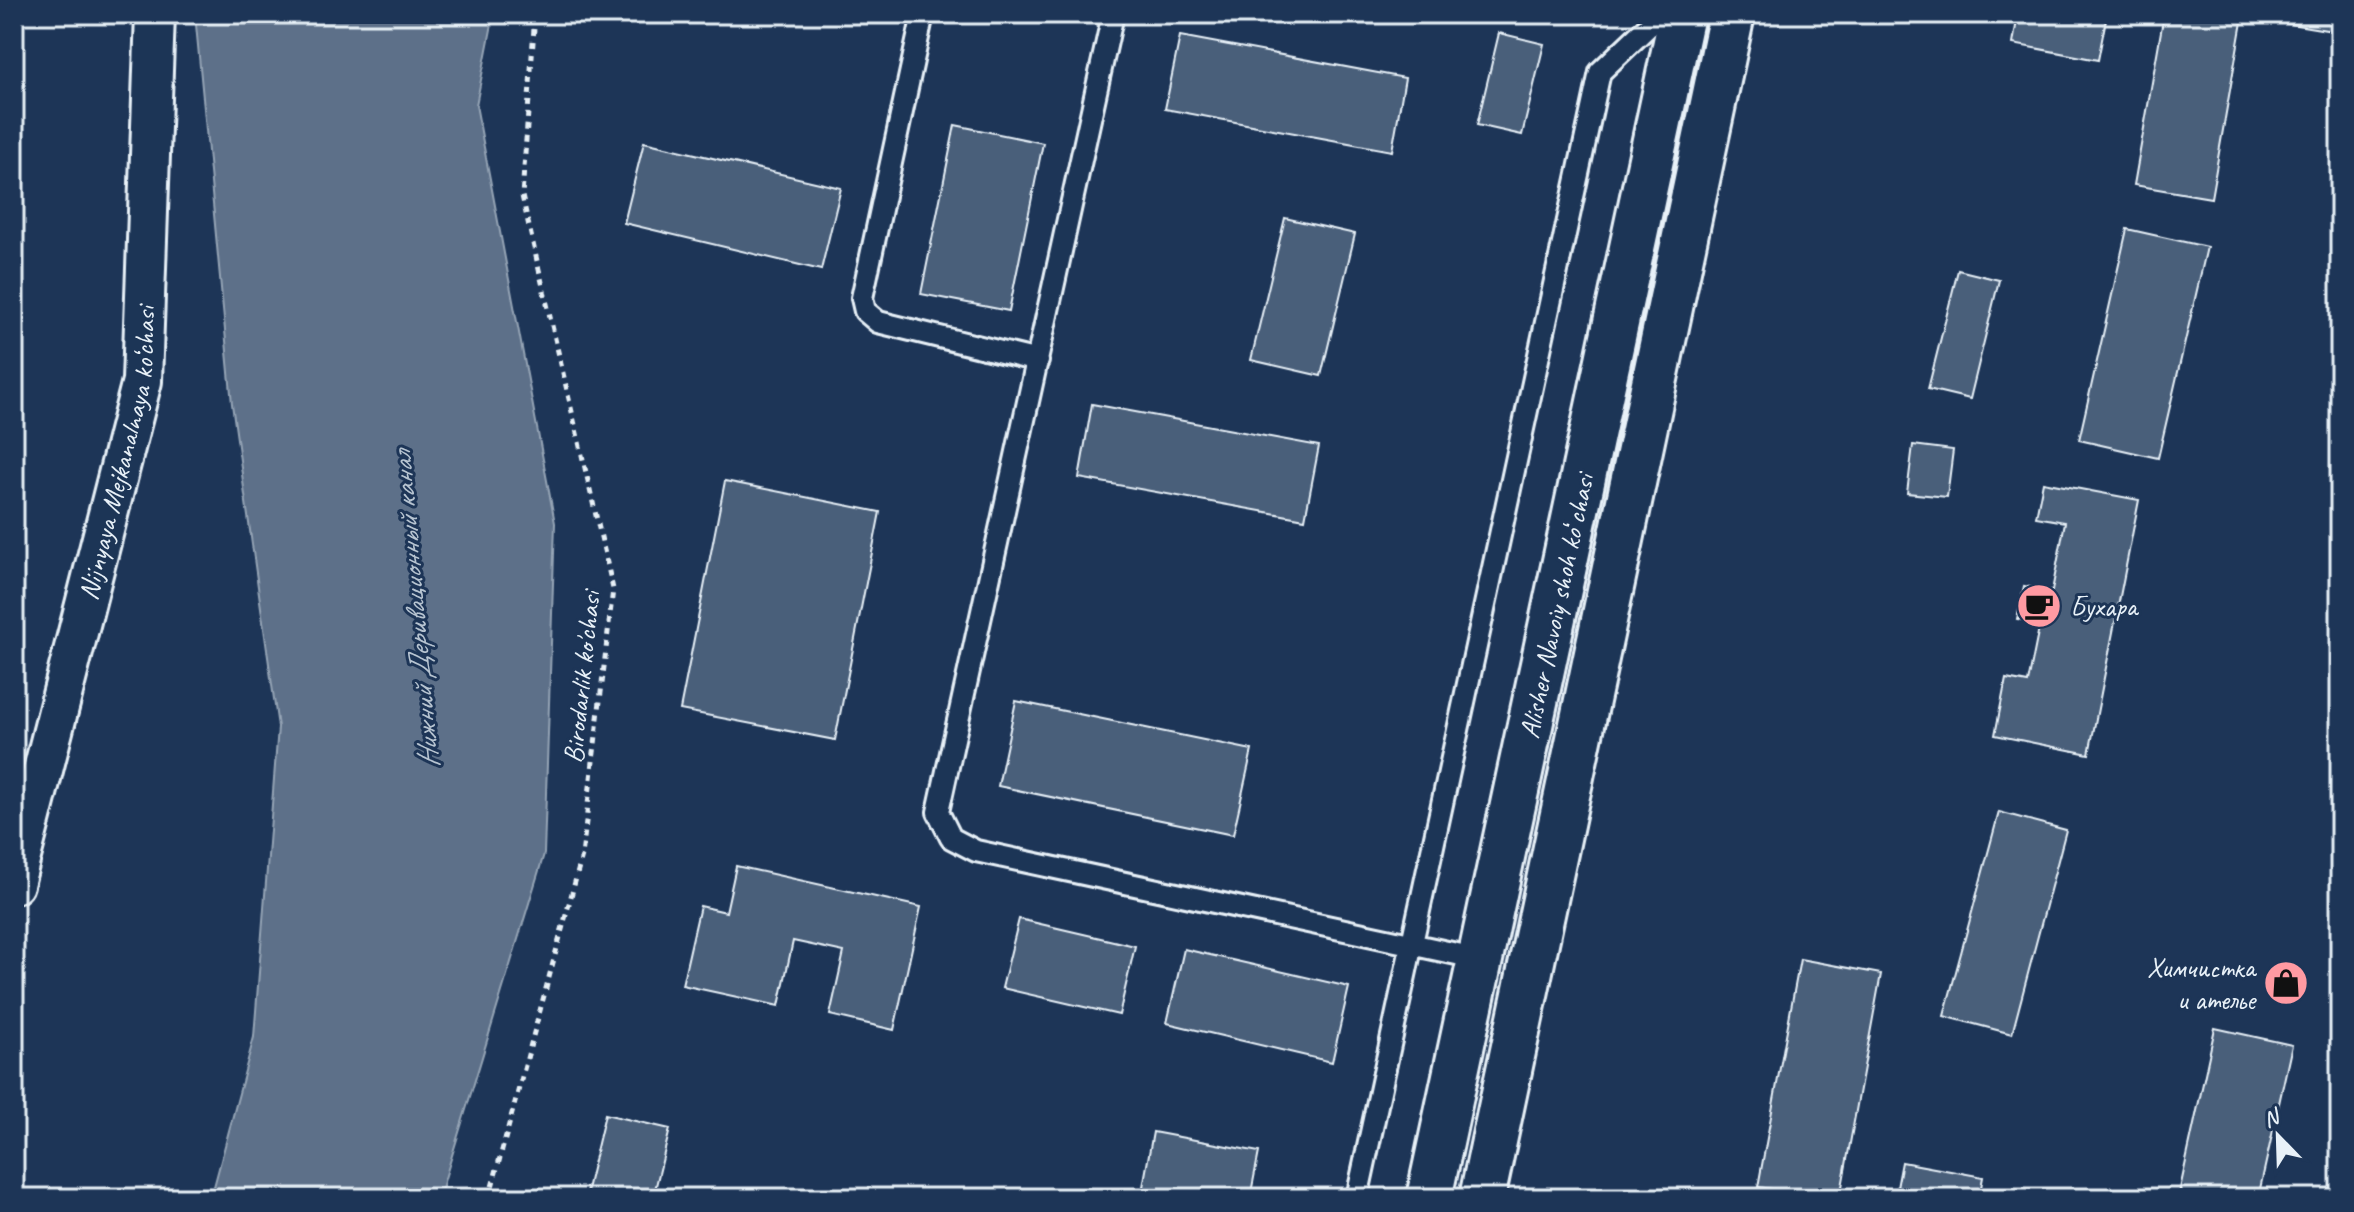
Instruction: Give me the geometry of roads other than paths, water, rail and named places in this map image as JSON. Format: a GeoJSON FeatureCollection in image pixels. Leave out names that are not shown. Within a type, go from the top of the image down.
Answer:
{"type":"FeatureCollection","features":[{"type":"Feature","properties":{"kind":"main road","name":"Alisher Navoiy shoh koʻchasi"},"geometry":{"type":"LineString","coordinates":[[1429,1198],[1682,14]]}},
{"type":"Feature","properties":{"kind":"main road","name":"Alisher Navoiy shoh koʻchasi"},"geometry":{"type":"LineString","coordinates":[[1482,1198],[1732,14]]}},
{"type":"Feature","properties":{"kind":"street","name":"Nijnyaya Mejkanalnaya ko‘chasi"},"geometry":{"type":"LineString","coordinates":[[14,884],[142,381],[155,14]]}},
{"type":"Feature","properties":{"kind":"lane"},"geometry":{"type":"LineString","coordinates":[[923,14],[862,298],[865,311],[878,322],[1038,361]]}},
{"type":"Feature","properties":{"kind":"lane"},"geometry":{"type":"LineString","coordinates":[[1113,14],[943,777],[938,812],[951,838],[976,851],[1480,959]]}},
{"type":"Feature","properties":{"kind":"lane"},"geometry":{"type":"LineString","coordinates":[[1357,1198],[1600,72],[1661,14]]}},
{"type":"Feature","properties":{"kind":"water","name":"Нижний Деривационный канал"},"geometry":{"type":"Polygon","coordinates":[[[195,14],[494,14],[476,105],[555,523],[544,854],[439,1198],[211,1198],[254,1037],[278,727],[232,404],[195,14]]]}},
{"type":"Feature","properties":{"kind":"place","name":"Бухара"},"geometry":{"type":"Point","coordinates":[2039,606]}},
{"type":"Feature","properties":{"kind":"place","name":"Химчистка и ателье"},"geometry":{"type":"Point","coordinates":[2286,983]}}]}
